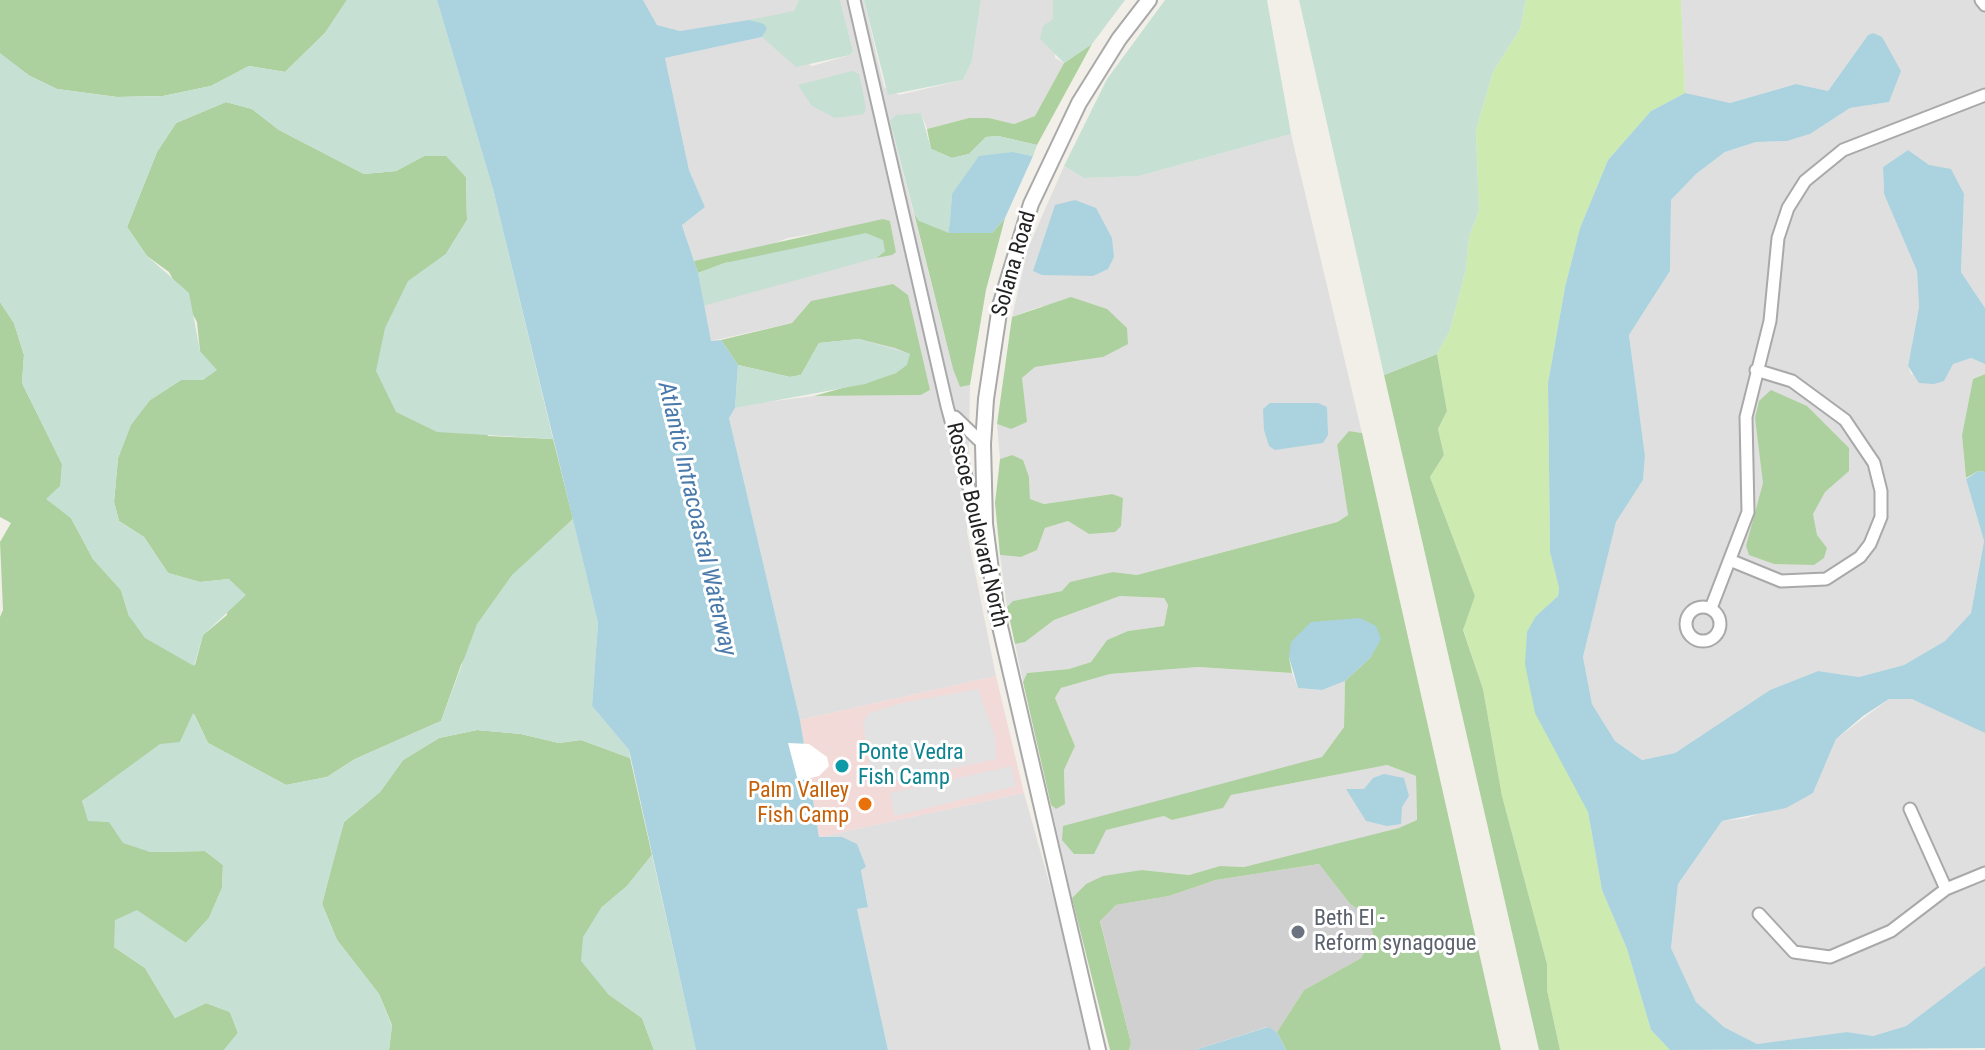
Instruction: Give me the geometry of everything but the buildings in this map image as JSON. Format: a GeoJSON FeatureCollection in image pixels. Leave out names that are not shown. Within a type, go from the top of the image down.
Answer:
{"type":"FeatureCollection","features":[{"type":"Feature","properties":{"kind":"street","name":"Roscoe Boulevard North"},"geometry":{"type":"LineString","coordinates":[[854,0],[947,406],[988,559],[996,609],[1098,1050]]}},
{"type":"Feature","properties":{"kind":"street","name":"Solana Road"},"geometry":{"type":"LineString","coordinates":[[988,559],[983,444],[1000,306],[1031,204],[1079,103],[1119,39],[1149,0]]}},
{"type":"Feature","properties":{"kind":"street"},"geometry":{"type":"LineString","coordinates":[[1981,0],[1985,5]]}},
{"type":"Feature","properties":{"kind":"street"},"geometry":{"type":"LineString","coordinates":[[1711,608],[1732,561],[1748,512],[1746,417],[1770,321],[1778,238],[1788,208],[1805,181],[1829,159],[1851,146],[1985,95]]}},
{"type":"Feature","properties":{"kind":"street"},"geometry":{"type":"LineString","coordinates":[[1732,561],[1781,581],[1826,579],[1860,557],[1870,544],[1881,517],[1881,491],[1874,463],[1845,420],[1814,394],[1792,381],[1756,370]]}},
{"type":"Feature","properties":{"kind":"street"},"geometry":{"type":"LineString","coordinates":[[947,406],[962,427],[983,444]]}},
{"type":"Feature","properties":{"kind":"street"},"geometry":{"type":"LineString","coordinates":[[1910,809],[1946,889]]}},
{"type":"Feature","properties":{"kind":"street"},"geometry":{"type":"LineString","coordinates":[[1759,914],[1794,952],[1830,957],[1899,927],[1946,889],[1985,873]]}},
{"type":"Feature","properties":{"kind":"shaded area"},"geometry":{"type":"Polygon","coordinates":[[[643,0],[799,0],[794,11],[777,17],[680,31],[657,25],[643,0]]]}},
{"type":"Feature","properties":{"kind":"shaded area"},"geometry":{"type":"Polygon","coordinates":[[[840,0],[864,0],[884,87],[899,95],[963,80],[972,61],[981,0],[1053,0],[1055,58],[1064,63],[1035,116],[1014,124],[989,118],[969,118],[927,129],[921,113],[890,121],[953,369],[960,387],[970,385],[967,532],[996,676],[800,720],[729,418],[735,408],[766,402],[814,396],[921,395],[930,390],[811,301],[792,323],[711,341],[703,306],[707,303],[896,252],[890,221],[788,238],[757,250],[694,261],[682,224],[705,207],[689,170],[665,58],[762,37],[812,66],[850,55],[853,51],[840,0]]]}},
{"type":"Feature","properties":{"kind":"shaded area"},"geometry":{"type":"Polygon","coordinates":[[[1681,0],[1985,0],[1985,308],[1961,272],[1964,194],[1908,150],[1883,167],[1884,194],[1917,271],[1919,307],[1908,366],[1911,374],[1944,380],[1952,364],[1971,358],[1985,364],[1985,374],[1973,379],[1962,435],[1966,479],[1984,541],[1971,613],[1945,641],[1904,665],[1859,677],[1818,671],[1770,690],[1675,753],[1642,760],[1615,741],[1592,704],[1583,657],[1616,522],[1643,480],[1645,456],[1629,335],[1670,271],[1671,200],[1696,174],[1725,152],[1756,142],[1787,141],[1810,134],[1850,108],[1889,102],[1873,33],[1868,35],[1828,91],[1796,84],[1730,103],[1685,93],[1681,0]]]}},
{"type":"Feature","properties":{"kind":"shaded area"},"geometry":{"type":"Polygon","coordinates":[[[1291,134],[1362,433],[1349,431],[1337,446],[1348,515],[1336,522],[1137,575],[1113,572],[1062,591],[1014,601],[1007,607],[1000,555],[1021,557],[1037,550],[1045,528],[1068,521],[1089,534],[1111,494],[1044,504],[1030,499],[1029,477],[1012,455],[1000,459],[997,424],[1011,429],[1022,378],[1035,367],[1103,357],[1042,306],[1012,317],[1028,248],[1064,166],[1084,178],[1139,176],[1291,134]]]}},
{"type":"Feature","properties":{"kind":"shaded area"},"geometry":{"type":"Polygon","coordinates":[[[1120,596],[1164,598],[1168,605],[1164,626],[1128,631],[1107,640],[1091,662],[1069,669],[1027,673],[1023,682],[1015,644],[1025,642],[1054,620],[1120,596]]]}},
{"type":"Feature","properties":{"kind":"shaded area"},"geometry":{"type":"Polygon","coordinates":[[[1198,667],[1292,673],[1298,688],[1322,690],[1345,681],[1344,727],[1322,757],[1106,830],[1164,816],[1172,820],[1222,808],[1231,795],[1387,765],[1416,776],[1417,821],[1399,829],[1244,867],[1220,866],[1189,875],[1142,870],[1086,884],[1072,898],[1051,805],[1056,809],[1065,803],[1064,770],[1075,746],[1055,698],[1061,688],[1110,674],[1198,667]]]}},
{"type":"Feature","properties":{"kind":"shaded area"},"geometry":{"type":"Polygon","coordinates":[[[996,676],[1024,793],[819,837],[800,720],[996,676]]]}},
{"type":"Feature","properties":{"kind":"shaded area"},"geometry":{"type":"Polygon","coordinates":[[[978,689],[995,736],[996,759],[872,786],[863,721],[869,713],[902,703],[978,689]]]}},
{"type":"Feature","properties":{"kind":"shaded area"},"geometry":{"type":"Polygon","coordinates":[[[1889,699],[1912,699],[1931,705],[1985,733],[1985,966],[1906,1026],[1873,1036],[1847,1032],[1757,1044],[1724,1027],[1696,1002],[1671,948],[1678,884],[1722,821],[1747,818],[1813,793],[1836,739],[1889,699]]]}},
{"type":"Feature","properties":{"kind":"shaded area"},"geometry":{"type":"Polygon","coordinates":[[[1012,766],[1016,786],[895,816],[890,793],[1012,766]]]}},
{"type":"Feature","properties":{"kind":"shaded area"},"geometry":{"type":"Polygon","coordinates":[[[1024,793],[1074,971],[1092,1050],[888,1050],[857,909],[868,906],[861,869],[866,867],[819,837],[1024,793]]]}},
{"type":"Feature","properties":{"kind":"shaded area"},"geometry":{"type":"Polygon","coordinates":[[[1319,864],[1350,904],[1368,915],[1373,934],[1361,958],[1304,990],[1277,1032],[1267,1027],[1195,1050],[1129,1050],[1131,1043],[1100,920],[1116,905],[1169,896],[1216,880],[1319,864]]]}},
{"type":"Feature","properties":{"kind":"green space"},"geometry":{"type":"Polygon","coordinates":[[[0,0],[347,0],[325,33],[285,72],[249,66],[211,86],[163,96],[117,97],[57,89],[30,76],[3,57],[0,53],[0,0]]]}},
{"type":"Feature","properties":{"kind":"green space"},"geometry":{"type":"Polygon","coordinates":[[[347,0],[437,0],[493,189],[553,439],[437,432],[396,412],[376,371],[385,328],[408,281],[446,254],[467,220],[466,177],[446,156],[424,156],[396,171],[364,174],[279,130],[252,109],[226,102],[176,123],[157,152],[127,227],[147,256],[189,293],[200,351],[217,370],[203,380],[181,380],[150,400],[131,425],[118,458],[114,502],[119,521],[144,537],[168,573],[200,582],[229,579],[246,595],[203,635],[194,666],[145,638],[129,616],[121,590],[93,559],[71,518],[46,499],[60,486],[62,464],[22,383],[24,354],[14,323],[0,302],[0,53],[30,76],[57,89],[117,97],[163,96],[211,86],[249,66],[285,72],[325,33],[347,0]]]}},
{"type":"Feature","properties":{"kind":"green space"},"geometry":{"type":"Polygon","coordinates":[[[799,0],[840,0],[853,51],[850,55],[796,67],[762,37],[767,29],[749,20],[794,11],[799,0]]]}},
{"type":"Feature","properties":{"kind":"green space"},"geometry":{"type":"Polygon","coordinates":[[[864,0],[981,0],[972,61],[963,80],[888,95],[864,0]]]}},
{"type":"Feature","properties":{"kind":"green space"},"geometry":{"type":"Polygon","coordinates":[[[1053,0],[1125,0],[1092,44],[1064,63],[1040,39],[1043,26],[1053,19],[1053,0]]]}},
{"type":"Feature","properties":{"kind":"green space"},"geometry":{"type":"Polygon","coordinates":[[[1165,0],[1267,0],[1291,134],[1139,176],[1084,178],[1064,166],[1107,79],[1165,0]]]}},
{"type":"Feature","properties":{"kind":"green space"},"geometry":{"type":"Polygon","coordinates":[[[1299,0],[1526,0],[1520,29],[1493,72],[1476,130],[1479,211],[1469,237],[1466,269],[1450,330],[1437,354],[1384,375],[1299,0]]]}},
{"type":"Feature","properties":{"kind":"green space"},"geometry":{"type":"Polygon","coordinates":[[[1526,0],[1681,0],[1685,93],[1651,111],[1608,160],[1580,228],[1565,287],[1548,383],[1550,552],[1559,588],[1558,596],[1536,616],[1573,779],[1588,812],[1602,890],[1627,949],[1651,1030],[1670,1050],[1560,1050],[1547,990],[1547,964],[1502,796],[1483,689],[1463,629],[1475,596],[1430,477],[1444,455],[1438,429],[1447,411],[1437,354],[1450,330],[1466,269],[1469,237],[1479,211],[1476,130],[1493,72],[1520,29],[1526,0]]]}},
{"type":"Feature","properties":{"kind":"green space"},"geometry":{"type":"Polygon","coordinates":[[[1092,44],[1037,145],[998,136],[986,137],[969,154],[952,158],[931,149],[927,129],[969,118],[989,118],[1014,124],[1035,116],[1064,63],[1092,44]]]}},
{"type":"Feature","properties":{"kind":"green space"},"geometry":{"type":"Polygon","coordinates":[[[852,71],[859,74],[866,108],[864,114],[835,118],[812,106],[798,85],[852,71]]]}},
{"type":"Feature","properties":{"kind":"green space"},"geometry":{"type":"Polygon","coordinates":[[[226,102],[252,109],[279,130],[364,174],[396,171],[424,156],[446,155],[466,177],[467,220],[446,254],[408,282],[488,436],[553,439],[573,519],[513,575],[461,665],[441,721],[355,759],[327,777],[286,785],[208,743],[194,714],[180,742],[129,769],[82,801],[89,820],[109,822],[150,852],[205,851],[223,865],[222,888],[209,918],[186,943],[161,929],[114,947],[145,968],[175,1018],[206,1003],[230,1012],[238,1033],[224,1050],[0,1050],[0,617],[3,610],[0,542],[11,523],[0,517],[0,302],[14,323],[24,355],[22,383],[62,464],[61,486],[47,499],[71,518],[93,559],[121,590],[129,616],[195,665],[203,635],[227,615],[229,579],[200,582],[168,573],[144,537],[119,521],[114,502],[118,458],[131,424],[150,400],[181,380],[203,380],[197,322],[169,272],[147,256],[127,227],[157,152],[176,123],[226,102]]]}},
{"type":"Feature","properties":{"kind":"green space"},"geometry":{"type":"Polygon","coordinates":[[[921,113],[931,149],[952,158],[969,154],[986,137],[998,136],[1037,145],[1033,156],[1013,152],[952,194],[949,233],[919,221],[914,213],[890,121],[896,115],[921,113]]]}},
{"type":"Feature","properties":{"kind":"green space"},"geometry":{"type":"Polygon","coordinates":[[[914,213],[919,221],[992,233],[1005,218],[986,290],[970,385],[960,387],[953,369],[914,213]]]}},
{"type":"Feature","properties":{"kind":"green space"},"geometry":{"type":"Polygon","coordinates":[[[883,219],[890,221],[896,252],[892,255],[876,258],[885,251],[786,253],[725,263],[698,273],[694,261],[883,219]]]}},
{"type":"Feature","properties":{"kind":"green space"},"geometry":{"type":"Polygon","coordinates":[[[866,233],[883,240],[885,251],[876,258],[703,306],[698,273],[725,263],[866,233]]]}},
{"type":"Feature","properties":{"kind":"green space"},"geometry":{"type":"Polygon","coordinates":[[[893,284],[908,295],[930,390],[921,395],[814,396],[896,373],[910,354],[895,348],[859,339],[819,343],[801,375],[790,377],[738,365],[721,340],[792,323],[811,301],[893,284]]]}},
{"type":"Feature","properties":{"kind":"green space"},"geometry":{"type":"Polygon","coordinates":[[[1071,297],[1107,309],[1127,328],[1128,344],[1103,357],[1035,367],[1022,378],[1027,422],[1011,429],[997,424],[1012,317],[1071,297]]]}},
{"type":"Feature","properties":{"kind":"green space"},"geometry":{"type":"Polygon","coordinates":[[[859,339],[910,354],[907,365],[896,373],[865,384],[735,408],[738,365],[790,377],[801,375],[819,343],[859,339]]]}},
{"type":"Feature","properties":{"kind":"green space"},"geometry":{"type":"Polygon","coordinates":[[[1437,354],[1447,411],[1438,429],[1444,455],[1430,477],[1475,596],[1463,630],[1483,689],[1502,796],[1547,964],[1547,990],[1560,1050],[1539,1050],[1384,375],[1437,354]]]}},
{"type":"Feature","properties":{"kind":"green space"},"geometry":{"type":"Polygon","coordinates":[[[1985,374],[1985,472],[1978,471],[1966,478],[1962,435],[1973,379],[1985,374]]]}},
{"type":"Feature","properties":{"kind":"green space"},"geometry":{"type":"Polygon","coordinates":[[[1771,390],[1807,406],[1849,448],[1849,471],[1825,492],[1813,514],[1817,535],[1827,548],[1824,558],[1814,565],[1774,564],[1749,555],[1746,546],[1763,483],[1755,418],[1759,401],[1771,390]]]}},
{"type":"Feature","properties":{"kind":"green space"},"geometry":{"type":"Polygon","coordinates":[[[1349,431],[1362,433],[1501,1050],[1286,1050],[1277,1032],[1304,990],[1361,958],[1373,934],[1367,915],[1350,904],[1319,864],[1216,880],[1169,896],[1116,905],[1100,921],[1131,1043],[1129,1050],[1110,1050],[1072,898],[1086,884],[1103,876],[1142,870],[1189,875],[1220,866],[1244,867],[1399,828],[1417,820],[1416,776],[1387,765],[1231,795],[1223,808],[1172,820],[1164,816],[1106,830],[1094,854],[1074,854],[1062,840],[1063,826],[1322,757],[1344,727],[1345,681],[1371,657],[1289,657],[1292,673],[1198,667],[1110,674],[1061,688],[1055,698],[1075,746],[1064,770],[1065,804],[1056,809],[1051,805],[1023,682],[1027,673],[1069,669],[1091,662],[1107,640],[1128,631],[1164,626],[1168,605],[1164,598],[1120,596],[1054,620],[1025,642],[1015,644],[1007,607],[1013,601],[1062,591],[1070,582],[1113,572],[1137,575],[1337,522],[1348,515],[1337,445],[1349,431]]]}},
{"type":"Feature","properties":{"kind":"green space"},"geometry":{"type":"Polygon","coordinates":[[[1012,455],[1023,460],[1029,477],[1030,499],[1044,504],[1112,494],[1123,498],[1121,526],[1115,532],[1089,534],[1068,521],[1045,528],[1037,550],[1021,557],[1000,555],[995,503],[1000,459],[1012,455]]]}},
{"type":"Feature","properties":{"kind":"green space"},"geometry":{"type":"Polygon","coordinates":[[[573,519],[598,623],[592,706],[629,750],[630,758],[581,740],[559,743],[521,734],[477,730],[439,738],[403,760],[380,792],[344,822],[322,904],[337,940],[379,994],[392,1026],[389,1050],[224,1050],[238,1033],[230,1012],[206,1003],[175,1018],[145,968],[114,947],[115,920],[137,910],[186,943],[209,918],[222,888],[223,865],[205,851],[150,852],[123,843],[109,822],[88,821],[82,801],[160,744],[180,742],[193,713],[208,743],[286,785],[327,777],[355,759],[441,721],[477,624],[512,575],[573,519]]]}},
{"type":"Feature","properties":{"kind":"green space"},"geometry":{"type":"Polygon","coordinates":[[[477,730],[521,734],[559,743],[581,740],[630,758],[652,855],[627,886],[601,908],[608,994],[642,1018],[654,1050],[389,1050],[392,1025],[379,994],[337,940],[322,904],[333,861],[344,822],[380,792],[403,760],[439,738],[477,730]]]}},
{"type":"Feature","properties":{"kind":"green space"},"geometry":{"type":"Polygon","coordinates":[[[652,855],[696,1050],[654,1050],[642,1018],[608,994],[581,961],[583,937],[601,908],[627,886],[652,855]]]}},
{"type":"Feature","properties":{"kind":"water","name":"Atlantic Intracoastal Waterway"},"geometry":{"type":"Polygon","coordinates":[[[437,0],[643,0],[657,25],[680,31],[749,20],[764,24],[767,29],[762,37],[665,58],[689,170],[705,207],[682,225],[698,273],[711,341],[721,340],[738,365],[735,408],[729,418],[800,720],[819,837],[842,837],[857,844],[866,867],[861,870],[868,907],[857,909],[888,1050],[696,1050],[629,750],[592,706],[598,623],[493,189],[437,0]]]}},
{"type":"Feature","properties":{"kind":"water"},"geometry":{"type":"Polygon","coordinates":[[[1873,33],[1882,37],[1901,71],[1889,102],[1850,108],[1810,134],[1787,141],[1756,142],[1725,152],[1696,174],[1671,200],[1670,271],[1629,335],[1645,456],[1643,480],[1616,522],[1583,657],[1592,704],[1615,741],[1642,760],[1675,753],[1770,690],[1818,671],[1859,677],[1904,665],[1945,641],[1971,613],[1984,541],[1966,479],[1978,471],[1985,472],[1985,733],[1912,699],[1889,699],[1863,716],[1836,739],[1813,793],[1786,808],[1722,821],[1678,884],[1671,948],[1696,1002],[1724,1027],[1757,1044],[1847,1032],[1873,1036],[1906,1026],[1985,966],[1985,1048],[1670,1050],[1651,1030],[1627,949],[1602,890],[1588,812],[1535,713],[1525,664],[1527,632],[1536,616],[1558,596],[1559,588],[1550,552],[1548,383],[1565,287],[1580,228],[1608,160],[1651,111],[1685,93],[1730,103],[1796,84],[1828,91],[1868,35],[1873,33]]]}},
{"type":"Feature","properties":{"kind":"water"},"geometry":{"type":"Polygon","coordinates":[[[1908,150],[1929,165],[1951,169],[1964,194],[1961,272],[1985,308],[1985,364],[1971,358],[1953,364],[1944,381],[1934,384],[1919,383],[1908,366],[1919,307],[1917,271],[1884,194],[1883,167],[1908,150]]]}},
{"type":"Feature","properties":{"kind":"water"},"geometry":{"type":"Polygon","coordinates":[[[1013,152],[1033,156],[1005,218],[992,233],[949,233],[952,194],[979,156],[1013,152]]]}},
{"type":"Feature","properties":{"kind":"water"},"geometry":{"type":"Polygon","coordinates":[[[1075,200],[1096,208],[1112,238],[1114,257],[1108,269],[1093,276],[1042,275],[1033,271],[1055,205],[1075,200]]]}},
{"type":"Feature","properties":{"kind":"water"},"geometry":{"type":"Polygon","coordinates":[[[1270,403],[1318,403],[1327,407],[1328,435],[1323,443],[1275,450],[1269,446],[1263,409],[1270,403]]]}},
{"type":"Feature","properties":{"kind":"water"},"geometry":{"type":"Polygon","coordinates":[[[1360,618],[1376,626],[1381,639],[1371,657],[1345,681],[1322,690],[1298,688],[1289,657],[1291,642],[1311,622],[1360,618]]]}},
{"type":"Feature","properties":{"kind":"water"},"geometry":{"type":"Polygon","coordinates":[[[1384,774],[1404,778],[1409,796],[1402,807],[1401,824],[1387,826],[1366,821],[1346,789],[1364,789],[1373,778],[1384,774]]]}},
{"type":"Feature","properties":{"kind":"water"},"geometry":{"type":"Polygon","coordinates":[[[1268,1027],[1277,1032],[1286,1050],[1195,1050],[1268,1027]]]}},
{"type":"Feature","properties":{"kind":"pier"},"geometry":{"type":"Polygon","coordinates":[[[788,743],[809,744],[827,757],[829,766],[819,776],[798,781],[788,743]]]}},
{"type":"Feature","properties":{"kind":"place","name":"Ponte Vedra Fish Camp"},"geometry":{"type":"Point","coordinates":[842,766]}},
{"type":"Feature","properties":{"kind":"place","name":"Palm Valley Fish Camp"},"geometry":{"type":"Point","coordinates":[865,804]}},
{"type":"Feature","properties":{"kind":"place","name":"Beth El - Reform synagogue"},"geometry":{"type":"Point","coordinates":[1298,932]}}]}
